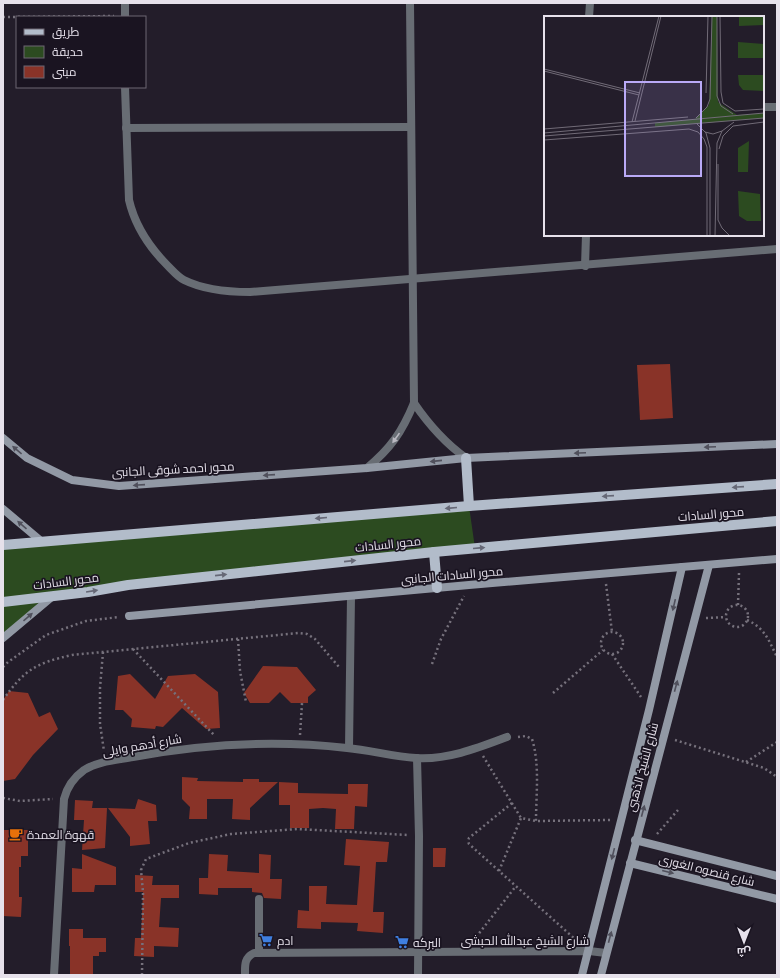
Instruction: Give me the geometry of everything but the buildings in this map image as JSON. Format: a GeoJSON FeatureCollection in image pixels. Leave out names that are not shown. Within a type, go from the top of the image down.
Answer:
{"type":"FeatureCollection","features":[{"type":"Feature","properties":{"kind":"main road"},"geometry":{"type":"LineString","coordinates":[[466,458],[469,506]]}},
{"type":"Feature","properties":{"kind":"main road","name":"محور السادات"},"geometry":{"type":"LineString","coordinates":[[3,545],[469,506],[777,484]]}},
{"type":"Feature","properties":{"kind":"main road","name":"محور السادات"},"geometry":{"type":"LineString","coordinates":[[3,602],[88,592],[128,585],[434,552],[777,521]]}},
{"type":"Feature","properties":{"kind":"main road"},"geometry":{"type":"LineString","coordinates":[[434,552],[438,588]]}},
{"type":"Feature","properties":{"kind":"street"},"geometry":{"type":"LineString","coordinates":[[125,3],[125,16]]}},
{"type":"Feature","properties":{"kind":"street"},"geometry":{"type":"LineString","coordinates":[[367,468],[396,440],[414,404],[410,3]]}},
{"type":"Feature","properties":{"kind":"street"},"geometry":{"type":"LineString","coordinates":[[589,16],[590,3]]}},
{"type":"Feature","properties":{"kind":"street"},"geometry":{"type":"LineString","coordinates":[[125,88],[129,200],[133,216],[145,238],[158,256],[183,280],[214,290],[250,292],[585,266],[777,249]]}},
{"type":"Feature","properties":{"kind":"street"},"geometry":{"type":"LineString","coordinates":[[764,107],[777,107]]}},
{"type":"Feature","properties":{"kind":"street"},"geometry":{"type":"LineString","coordinates":[[126,128],[411,127]]}},
{"type":"Feature","properties":{"kind":"street"},"geometry":{"type":"LineString","coordinates":[[585,266],[586,236]]}},
{"type":"Feature","properties":{"kind":"street"},"geometry":{"type":"LineString","coordinates":[[414,404],[432,428],[466,458]]}},
{"type":"Feature","properties":{"kind":"street","name":"محور احمد شوقى الجانبى"},"geometry":{"type":"LineString","coordinates":[[3,438],[27,458],[72,480],[119,486],[367,468]]}},
{"type":"Feature","properties":{"kind":"street"},"geometry":{"type":"LineString","coordinates":[[367,468],[466,458],[777,444]]}},
{"type":"Feature","properties":{"kind":"street"},"geometry":{"type":"LineString","coordinates":[[3,509],[41,541]]}},
{"type":"Feature","properties":{"kind":"street","name":"محور السادات الجانبى"},"geometry":{"type":"LineString","coordinates":[[129,616],[777,559]]}},
{"type":"Feature","properties":{"kind":"street","name":"شارع الشيخ الذهبى"},"geometry":{"type":"LineString","coordinates":[[601,975],[709,565]]}},
{"type":"Feature","properties":{"kind":"street","name":"شارع الشيخ الذهبى"},"geometry":{"type":"LineString","coordinates":[[582,975],[649,710],[682,567]]}},
{"type":"Feature","properties":{"kind":"street"},"geometry":{"type":"LineString","coordinates":[[3,638],[53,596]]}},
{"type":"Feature","properties":{"kind":"street"},"geometry":{"type":"LineString","coordinates":[[349,748],[351,596]]}},
{"type":"Feature","properties":{"kind":"street","name":"شارع أدهم وايلى"},"geometry":{"type":"LineString","coordinates":[[54,975],[64,799],[67,788],[76,776],[85,770],[105,762],[164,751],[224,745],[299,745],[349,748],[417,758],[447,756],[478,748],[507,737]]}},
{"type":"Feature","properties":{"kind":"street"},"geometry":{"type":"LineString","coordinates":[[417,758],[419,836],[418,975]]}},
{"type":"Feature","properties":{"kind":"street","name":"شارع قنصوه الغورى"},"geometry":{"type":"LineString","coordinates":[[636,840],[777,876]]}},
{"type":"Feature","properties":{"kind":"street","name":"شارع قنصوه الغورى"},"geometry":{"type":"LineString","coordinates":[[630,863],[777,900]]}},
{"type":"Feature","properties":{"kind":"street"},"geometry":{"type":"LineString","coordinates":[[245,975],[246,959],[249,955],[259,953],[260,899]]}},
{"type":"Feature","properties":{"kind":"street","name":"شارع الشيخ عبدالله الحبشى"},"geometry":{"type":"LineString","coordinates":[[259,953],[589,951],[606,953]]}},
{"type":"Feature","properties":{"kind":"path"},"geometry":{"type":"LineString","coordinates":[[3,17],[16,17]]}},
{"type":"Feature","properties":{"kind":"path"},"geometry":{"type":"LineString","coordinates":[[738,605],[739,562]]}},
{"type":"Feature","properties":{"kind":"path"},"geometry":{"type":"LineString","coordinates":[[605,574],[612,632]]}},
{"type":"Feature","properties":{"kind":"path"},"geometry":{"type":"LineString","coordinates":[[432,664],[441,639],[469,585]]}},
{"type":"Feature","properties":{"kind":"path"},"geometry":{"type":"LineString","coordinates":[[733,605],[738,605],[746,610],[748,615],[747,620],[745,624],[740,626],[731,626],[727,622],[726,612],[733,605]]}},
{"type":"Feature","properties":{"kind":"path"},"geometry":{"type":"LineString","coordinates":[[3,667],[46,635],[86,621],[129,616]]}},
{"type":"Feature","properties":{"kind":"path"},"geometry":{"type":"LineString","coordinates":[[694,618],[726,617]]}},
{"type":"Feature","properties":{"kind":"path"},"geometry":{"type":"LineString","coordinates":[[747,620],[754,623],[764,631],[777,657]]}},
{"type":"Feature","properties":{"kind":"path"},"geometry":{"type":"LineString","coordinates":[[612,632],[621,636],[623,645],[621,650],[612,654],[603,650],[601,640],[607,633],[612,632]]}},
{"type":"Feature","properties":{"kind":"path"},"geometry":{"type":"LineString","coordinates":[[3,700],[22,676],[41,664],[72,655],[298,633],[307,634],[315,639],[349,677]]}},
{"type":"Feature","properties":{"kind":"path"},"geometry":{"type":"LineString","coordinates":[[238,639],[240,671],[246,702]]}},
{"type":"Feature","properties":{"kind":"path"},"geometry":{"type":"LineString","coordinates":[[133,649],[224,745]]}},
{"type":"Feature","properties":{"kind":"path"},"geometry":{"type":"LineString","coordinates":[[553,694],[603,650]]}},
{"type":"Feature","properties":{"kind":"path"},"geometry":{"type":"LineString","coordinates":[[103,652],[100,688],[100,724],[105,762]]}},
{"type":"Feature","properties":{"kind":"path"},"geometry":{"type":"LineString","coordinates":[[612,654],[649,710]]}},
{"type":"Feature","properties":{"kind":"path"},"geometry":{"type":"LineString","coordinates":[[299,745],[302,703]]}},
{"type":"Feature","properties":{"kind":"path"},"geometry":{"type":"LineString","coordinates":[[507,737],[526,736],[532,739],[537,774],[536,821]]}},
{"type":"Feature","properties":{"kind":"path"},"geometry":{"type":"LineString","coordinates":[[663,736],[764,768],[777,778]]}},
{"type":"Feature","properties":{"kind":"path"},"geometry":{"type":"LineString","coordinates":[[746,762],[777,742]]}},
{"type":"Feature","properties":{"kind":"path"},"geometry":{"type":"LineString","coordinates":[[478,748],[521,818],[536,821],[622,820]]}},
{"type":"Feature","properties":{"kind":"path"},"geometry":{"type":"LineString","coordinates":[[3,798],[20,801],[64,799]]}},
{"type":"Feature","properties":{"kind":"path"},"geometry":{"type":"LineString","coordinates":[[512,803],[469,838],[469,844],[589,951]]}},
{"type":"Feature","properties":{"kind":"path"},"geometry":{"type":"LineString","coordinates":[[649,844],[678,810]]}},
{"type":"Feature","properties":{"kind":"path"},"geometry":{"type":"LineString","coordinates":[[499,871],[521,818]]}},
{"type":"Feature","properties":{"kind":"path"},"geometry":{"type":"LineString","coordinates":[[142,975],[143,892],[141,870],[146,859],[189,843],[231,834],[297,829],[419,836]]}},
{"type":"Feature","properties":{"kind":"path"},"geometry":{"type":"LineString","coordinates":[[465,952],[516,886]]}},
{"type":"Feature","properties":{"kind":"green space"},"geometry":{"type":"Polygon","coordinates":[[[469,506],[475,548],[53,596],[3,638],[3,545],[469,506]]]}},
{"type":"Feature","properties":{"kind":"place","name":"قهوة العمدة"},"geometry":{"type":"Point","coordinates":[16,834]}},
{"type":"Feature","properties":{"kind":"place","name":"ادم"},"geometry":{"type":"Point","coordinates":[266,940]}},
{"type":"Feature","properties":{"kind":"place","name":"البركه"},"geometry":{"type":"Point","coordinates":[402,942]}}]}
